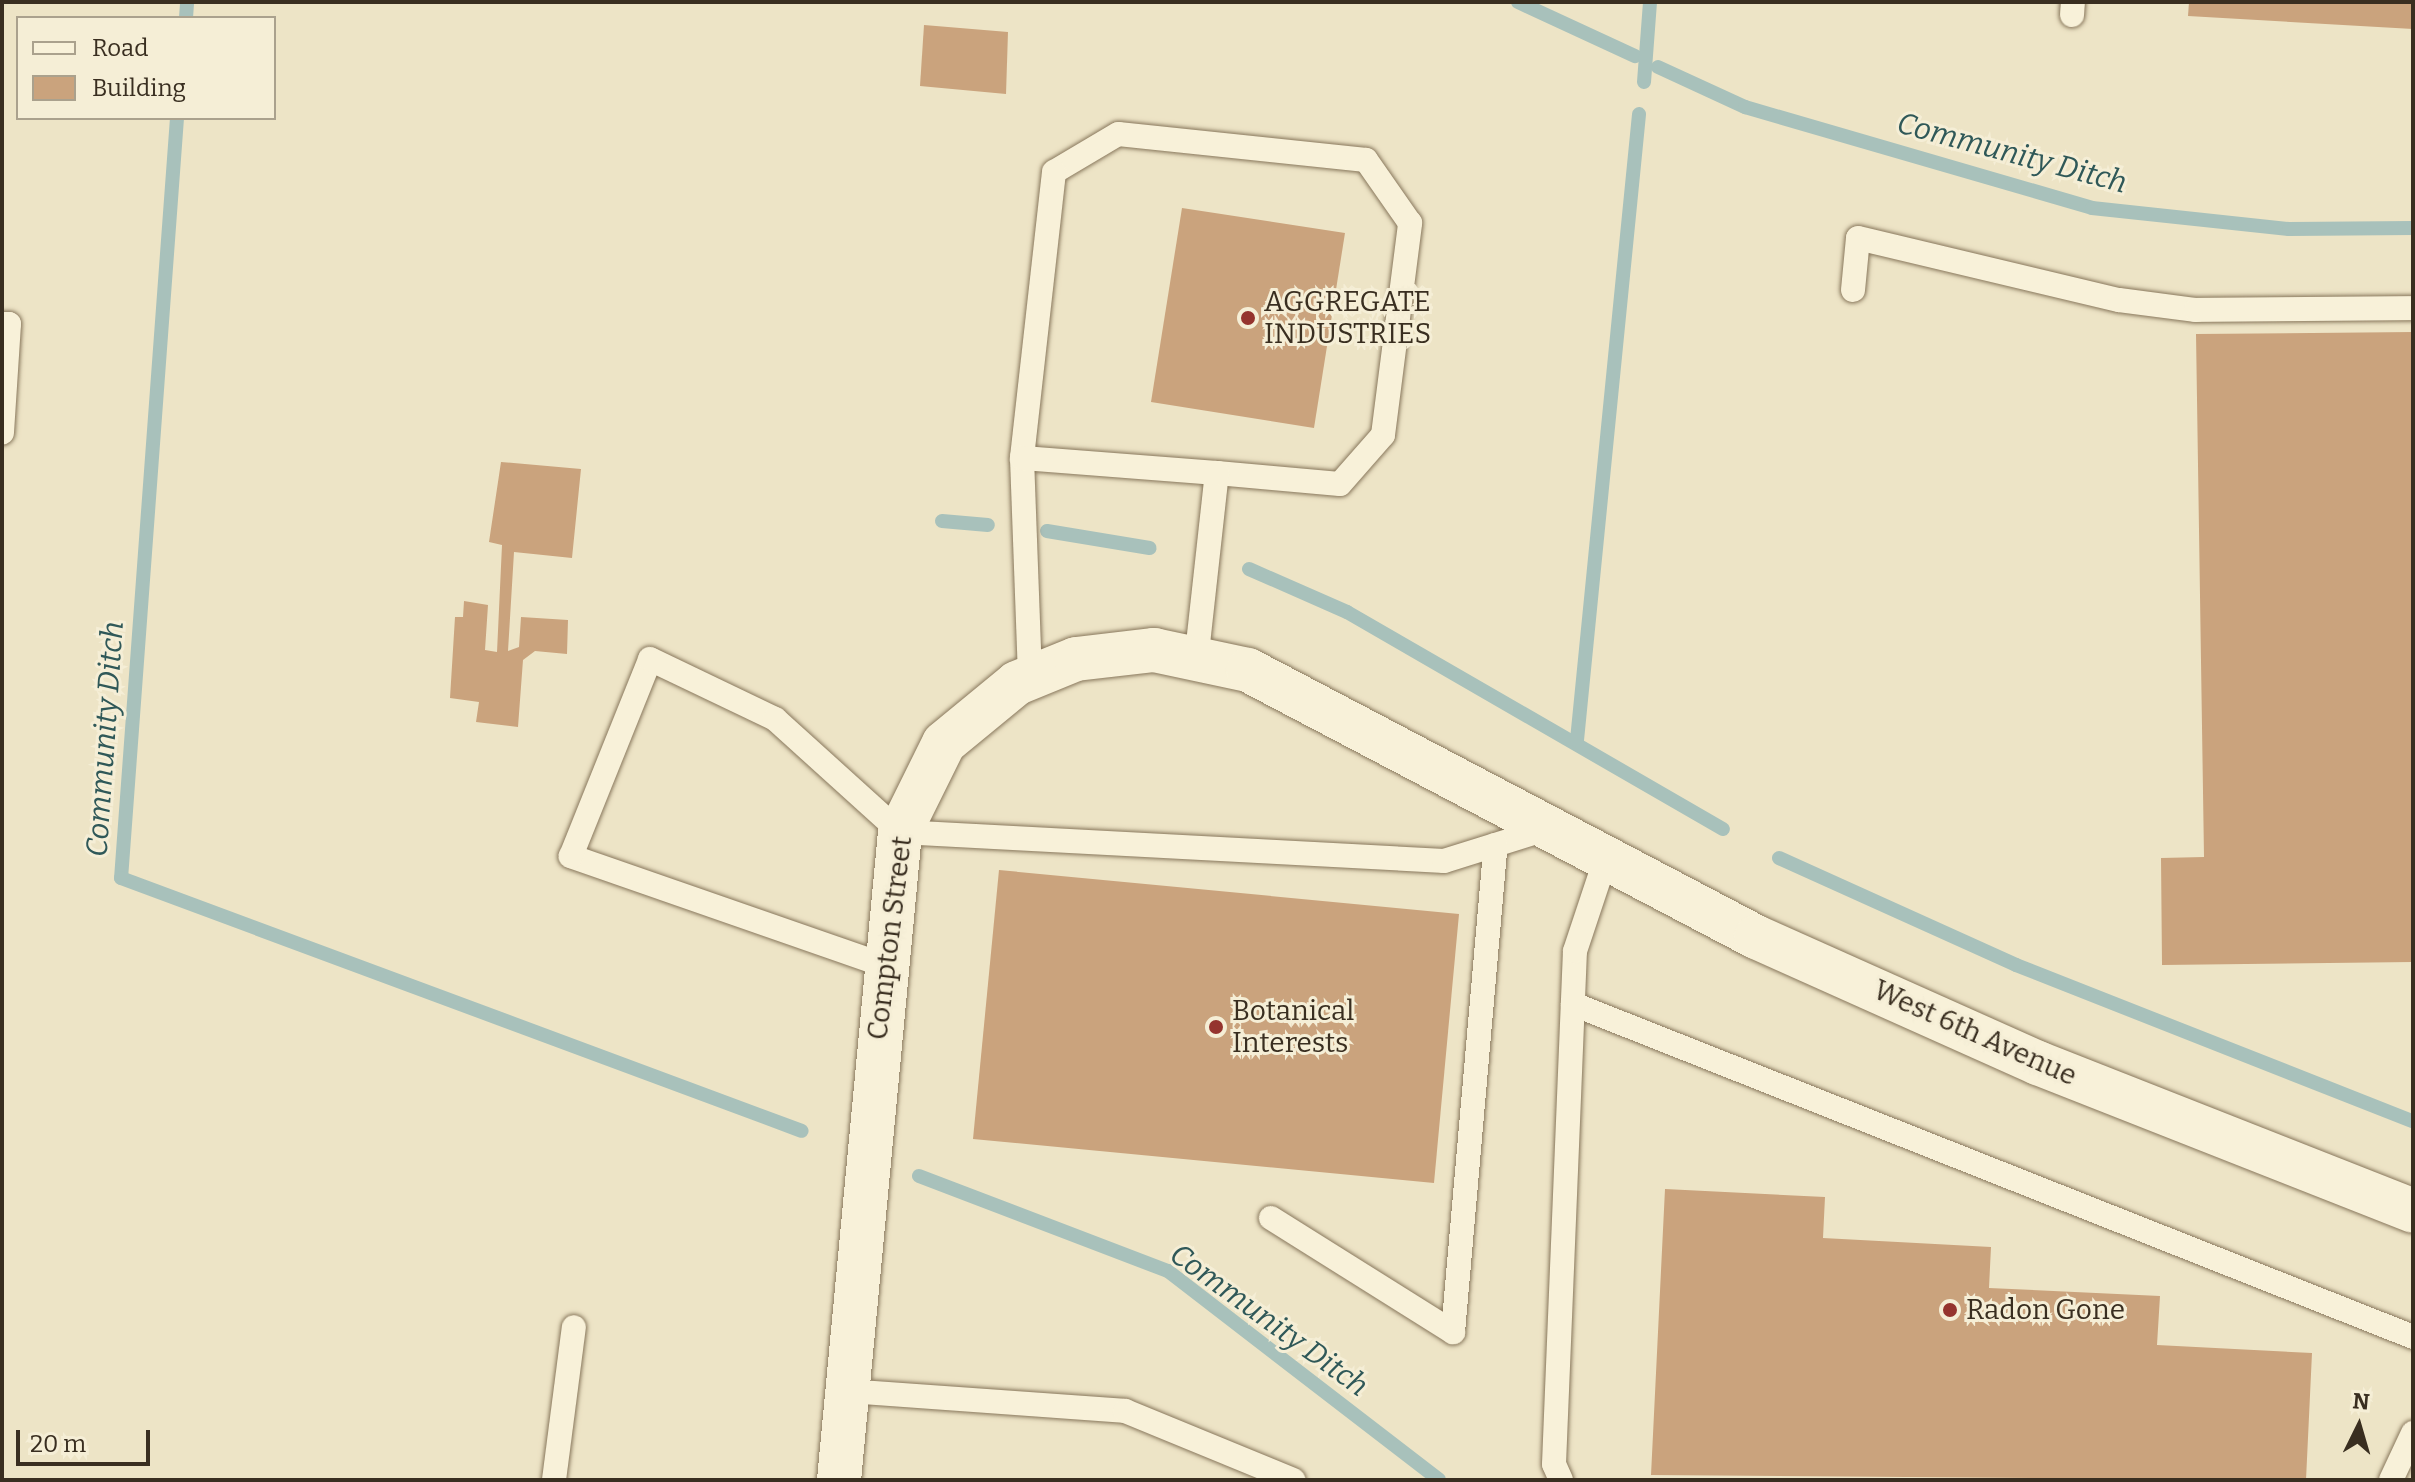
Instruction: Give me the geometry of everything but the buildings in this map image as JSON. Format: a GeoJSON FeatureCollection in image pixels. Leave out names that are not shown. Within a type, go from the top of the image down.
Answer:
{"type":"FeatureCollection","features":[{"type":"Feature","properties":{"kind":"street","name":"Compton Street"},"geometry":{"type":"LineString","coordinates":[[839,1480],[869,1131],[900,832],[944,743],[1030,676],[1076,659],[1154,650],[1197,653],[1248,670],[1549,828]]}},
{"type":"Feature","properties":{"kind":"street","name":"West 6th Avenue"},"geometry":{"type":"LineString","coordinates":[[1549,828],[1756,937],[2038,1063],[2413,1211]]}},
{"type":"Feature","properties":{"kind":"lane"},"geometry":{"type":"LineString","coordinates":[[1022,458],[1340,484],[1383,435],[1410,223],[1366,160],[1118,134],[1054,172],[1022,458],[1030,676]]}},
{"type":"Feature","properties":{"kind":"lane"},"geometry":{"type":"LineString","coordinates":[[1853,290],[1858,238],[2134,302],[2196,310],[2413,308]]}},
{"type":"Feature","properties":{"kind":"lane"},"geometry":{"type":"LineString","coordinates":[[2,324],[9,324],[2,433]]}},
{"type":"Feature","properties":{"kind":"lane"},"geometry":{"type":"LineString","coordinates":[[1197,653],[1217,473]]}},
{"type":"Feature","properties":{"kind":"lane"},"geometry":{"type":"LineString","coordinates":[[886,966],[571,856],[650,659],[775,719],[900,832],[1444,861],[1549,828]]}},
{"type":"Feature","properties":{"kind":"lane"},"geometry":{"type":"LineString","coordinates":[[1271,1218],[1453,1332],[1496,845]]}},
{"type":"Feature","properties":{"kind":"lane"},"geometry":{"type":"LineString","coordinates":[[1561,1480],[1554,1464],[1575,951],[1606,858]]}},
{"type":"Feature","properties":{"kind":"lane"},"geometry":{"type":"LineString","coordinates":[[1573,1004],[2413,1337]]}},
{"type":"Feature","properties":{"kind":"lane"},"geometry":{"type":"LineString","coordinates":[[554,1480],[574,1327]]}},
{"type":"Feature","properties":{"kind":"lane"},"geometry":{"type":"LineString","coordinates":[[847,1391],[1125,1411],[1293,1480]]}},
{"type":"Feature","properties":{"kind":"lane"},"geometry":{"type":"LineString","coordinates":[[2391,1480],[2413,1433]]}},
{"type":"Feature","properties":{"kind":"waterway","name":"Community Ditch"},"geometry":{"type":"LineString","coordinates":[[186,16],[187,2]]}},
{"type":"Feature","properties":{"kind":"waterway","name":"Community Ditch"},"geometry":{"type":"LineString","coordinates":[[1518,2],[1635,56]]}},
{"type":"Feature","properties":{"kind":"waterway"},"geometry":{"type":"LineString","coordinates":[[1644,82],[1650,2]]}},
{"type":"Feature","properties":{"kind":"waterway","name":"Community Ditch"},"geometry":{"type":"LineString","coordinates":[[1658,67],[1745,107],[2092,208],[2289,229],[2413,228]]}},
{"type":"Feature","properties":{"kind":"waterway"},"geometry":{"type":"LineString","coordinates":[[1577,740],[1639,114]]}},
{"type":"Feature","properties":{"kind":"waterway","name":"Community Ditch"},"geometry":{"type":"LineString","coordinates":[[177,120],[121,878],[802,1131]]}},
{"type":"Feature","properties":{"kind":"waterway"},"geometry":{"type":"LineString","coordinates":[[942,521],[988,525]]}},
{"type":"Feature","properties":{"kind":"waterway"},"geometry":{"type":"LineString","coordinates":[[1047,531],[1150,548]]}},
{"type":"Feature","properties":{"kind":"waterway"},"geometry":{"type":"LineString","coordinates":[[1249,569],[1347,612],[1723,829]]}},
{"type":"Feature","properties":{"kind":"waterway"},"geometry":{"type":"LineString","coordinates":[[1779,858],[2016,965],[2413,1121]]}},
{"type":"Feature","properties":{"kind":"waterway","name":"Community Ditch"},"geometry":{"type":"LineString","coordinates":[[919,1176],[1168,1271],[1439,1480]]}},
{"type":"Feature","properties":{"kind":"place","name":"AGGREGATE INDUSTRIES"},"geometry":{"type":"Point","coordinates":[1248,318]}},
{"type":"Feature","properties":{"kind":"place","name":"Botanical Interests"},"geometry":{"type":"Point","coordinates":[1216,1027]}},
{"type":"Feature","properties":{"kind":"place","name":"Radon Gone"},"geometry":{"type":"Point","coordinates":[1950,1310]}}]}
